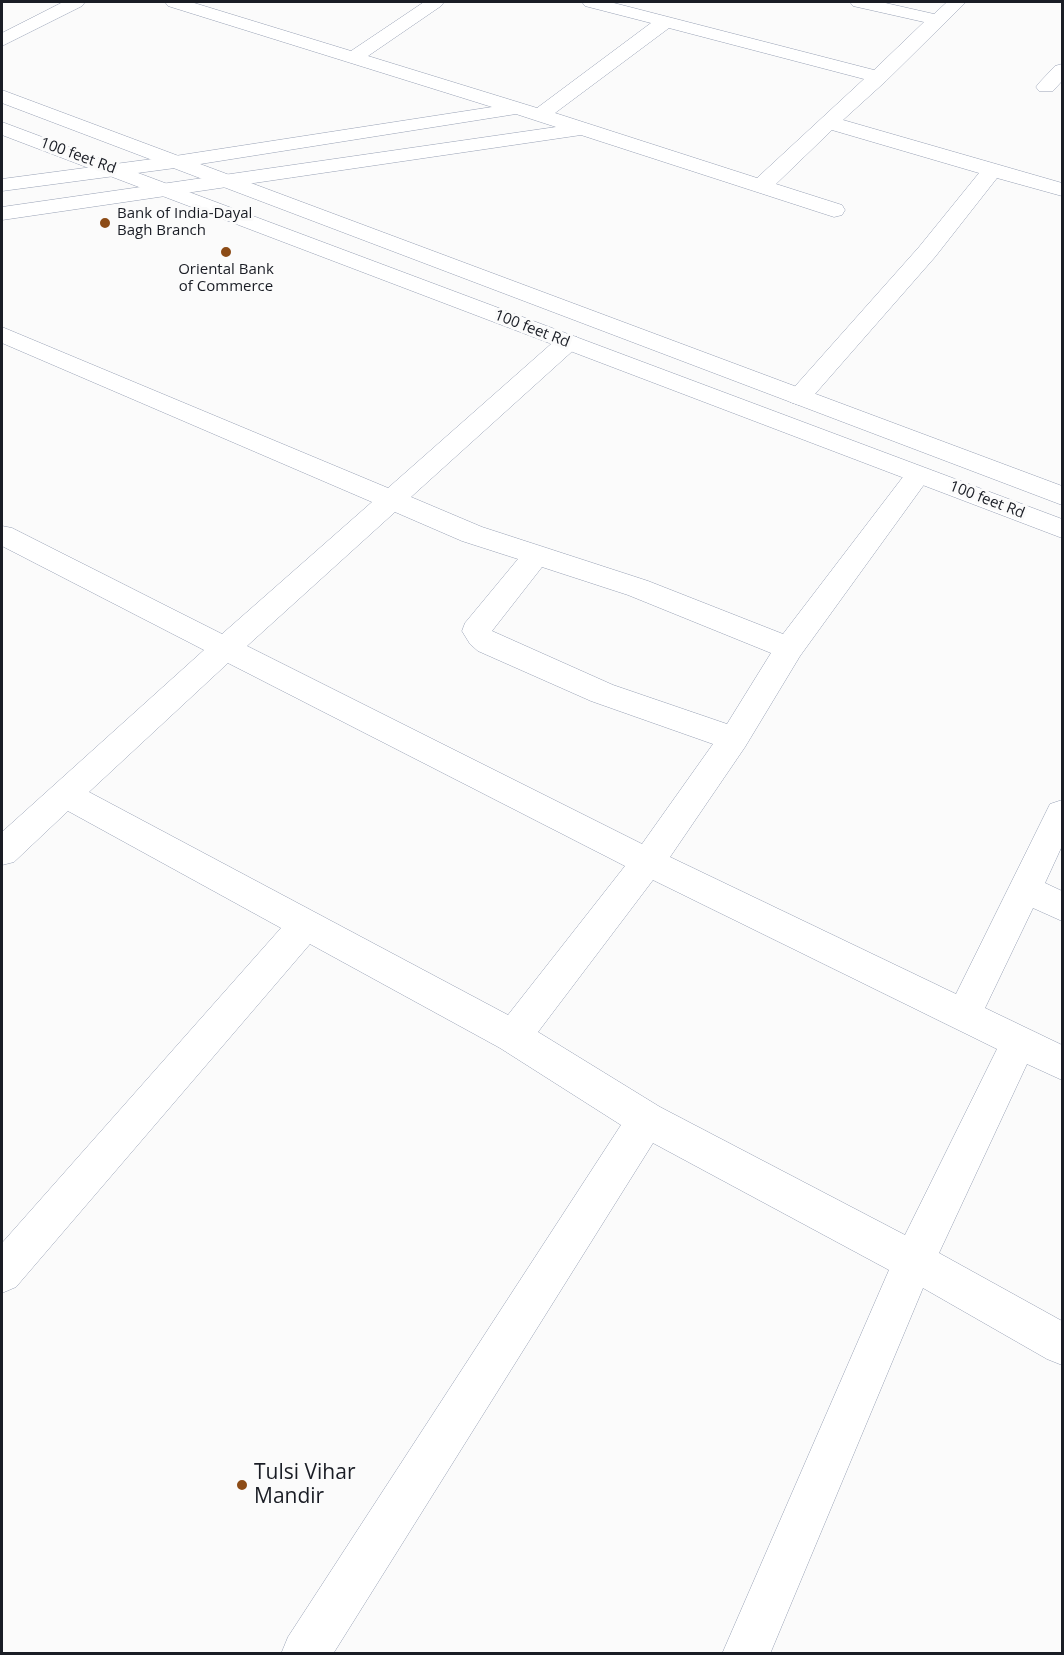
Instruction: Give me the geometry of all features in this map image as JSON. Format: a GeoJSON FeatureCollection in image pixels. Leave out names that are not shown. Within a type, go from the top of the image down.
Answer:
{"type":"FeatureCollection","features":[{"type":"Feature","properties":{"kind":"street"},"geometry":{"type":"LineString","coordinates":[[2,40],[76,2]]}},
{"type":"Feature","properties":{"kind":"street"},"geometry":{"type":"LineString","coordinates":[[174,2],[540,115],[834,210]]}},
{"type":"Feature","properties":{"kind":"street"},"geometry":{"type":"LineString","coordinates":[[354,58],[435,2]]}},
{"type":"Feature","properties":{"kind":"street"},"geometry":{"type":"LineString","coordinates":[[591,2],[879,77]]}},
{"type":"Feature","properties":{"kind":"street"},"geometry":{"type":"LineString","coordinates":[[859,2],[938,20]]}},
{"type":"Feature","properties":{"kind":"street"},"geometry":{"type":"LineString","coordinates":[[760,187],[957,2]]}},
{"type":"Feature","properties":{"kind":"street"},"geometry":{"type":"LineString","coordinates":[[540,115],[666,21]]}},
{"type":"Feature","properties":{"kind":"street"},"geometry":{"type":"LineString","coordinates":[[1046,87],[1062,70]]}},
{"type":"Feature","properties":{"kind":"street"},"geometry":{"type":"LineString","coordinates":[[2,96],[1062,496]]}},
{"type":"Feature","properties":{"kind":"street"},"geometry":{"type":"LineString","coordinates":[[2,185],[176,162],[519,109]]}},
{"type":"Feature","properties":{"kind":"street"},"geometry":{"type":"LineString","coordinates":[[829,123],[1062,190]]}},
{"type":"Feature","properties":{"kind":"street","name":"100 feet Rd"},"geometry":{"type":"LineString","coordinates":[[2,128],[1062,529]]}},
{"type":"Feature","properties":{"kind":"street"},"geometry":{"type":"LineString","coordinates":[[2,214],[584,129]]}},
{"type":"Feature","properties":{"kind":"street"},"geometry":{"type":"LineString","coordinates":[[799,397],[927,252],[992,170]]}},
{"type":"Feature","properties":{"kind":"street"},"geometry":{"type":"LineString","coordinates":[[2,334],[389,501],[536,556],[638,588],[789,648]]}},
{"type":"Feature","properties":{"kind":"street"},"geometry":{"type":"LineString","coordinates":[[4,846],[65,795],[224,649],[568,342]]}},
{"type":"Feature","properties":{"kind":"street"},"geometry":{"type":"LineString","coordinates":[[513,1036],[648,862],[734,739],[789,648],[918,475]]}},
{"type":"Feature","properties":{"kind":"street"},"geometry":{"type":"LineString","coordinates":[[2,535],[648,862],[1062,1063]]}},
{"type":"Feature","properties":{"kind":"street"},"geometry":{"type":"LineString","coordinates":[[536,556],[480,623],[477,631],[480,637],[488,643],[603,693],[734,739]]}},
{"type":"Feature","properties":{"kind":"street"},"geometry":{"type":"LineString","coordinates":[[65,795],[513,1036],[646,1120],[914,1261],[1062,1344]]}},
{"type":"Feature","properties":{"kind":"street"},"geometry":{"type":"LineString","coordinates":[[964,1014],[1062,813]]}},
{"type":"Feature","properties":{"kind":"street"},"geometry":{"type":"LineString","coordinates":[[1026,889],[1062,907]]}},
{"type":"Feature","properties":{"kind":"street"},"geometry":{"type":"LineString","coordinates":[[2,1273],[306,924]]}},
{"type":"Feature","properties":{"kind":"street"},"geometry":{"type":"LineString","coordinates":[[746,1653],[914,1261],[1019,1042]]}},
{"type":"Feature","properties":{"kind":"street"},"geometry":{"type":"LineString","coordinates":[[305,1653],[646,1120]]}},
{"type":"Feature","properties":{"kind":"place","name":"Bank of India-Dayal Bagh Branch"},"geometry":{"type":"Point","coordinates":[105,223]}},
{"type":"Feature","properties":{"kind":"place","name":"Oriental Bank of Commerce"},"geometry":{"type":"Point","coordinates":[226,252]}},
{"type":"Feature","properties":{"kind":"place","name":"Tulsi Vihar Mandir"},"geometry":{"type":"Point","coordinates":[242,1485]}}]}
